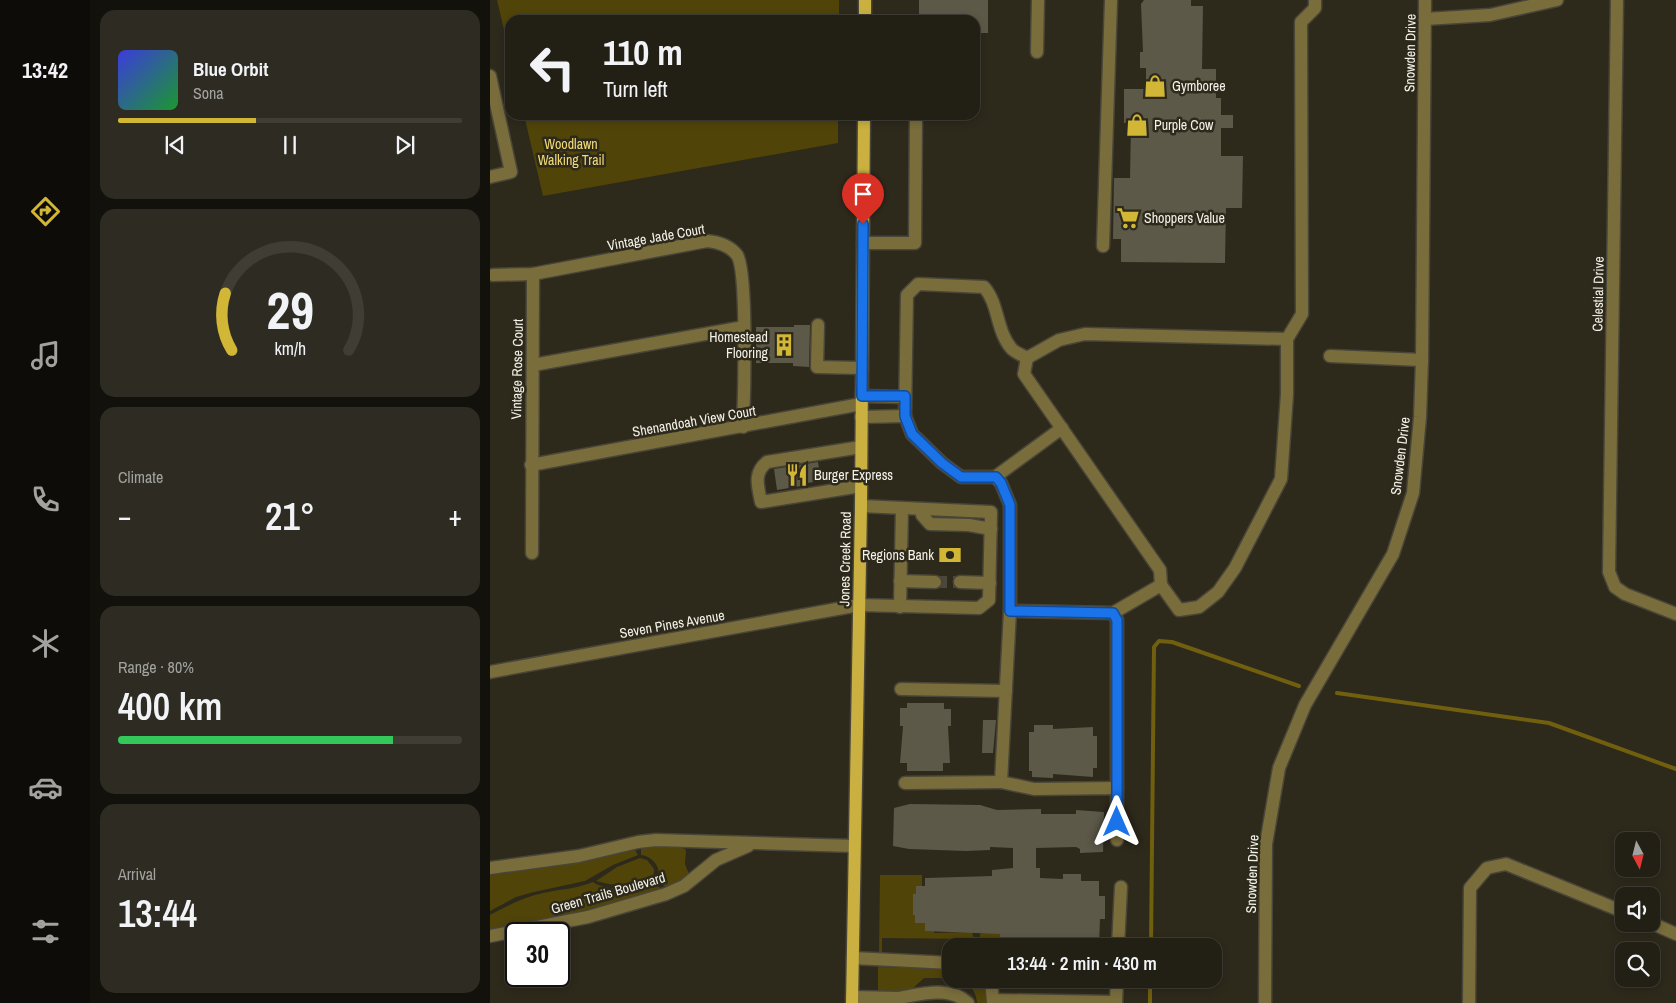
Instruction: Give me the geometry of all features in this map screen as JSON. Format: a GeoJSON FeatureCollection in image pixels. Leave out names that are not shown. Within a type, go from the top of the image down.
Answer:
{"type":"FeatureCollection","features":[{"type":"Feature","properties":{"kind":"main road"},"geometry":{"type":"LineString","coordinates":[[865,0],[865,15]]}},
{"type":"Feature","properties":{"kind":"main road","name":"Jones Creek Road"},"geometry":{"type":"LineString","coordinates":[[852,1000],[861,506],[864,120]]}},
{"type":"Feature","properties":{"kind":"street"},"geometry":{"type":"LineString","coordinates":[[1037,52],[1038,0]]}},
{"type":"Feature","properties":{"kind":"street"},"geometry":{"type":"LineString","coordinates":[[1103,246],[1111,0]]}},
{"type":"Feature","properties":{"kind":"street"},"geometry":{"type":"LineString","coordinates":[[1027,358],[1024,374],[1160,570],[1161,585],[1179,610],[1199,607],[1218,592],[1235,568],[1281,479],[1287,394],[1287,339],[1302,314],[1301,22],[1315,8],[1315,0]]}},
{"type":"Feature","properties":{"kind":"street","name":"Snowden Drive"},"geometry":{"type":"LineString","coordinates":[[1265,1003],[1266,844],[1279,768],[1305,705],[1393,554],[1413,493],[1420,417],[1422,360],[1425,0]]}},
{"type":"Feature","properties":{"kind":"street"},"geometry":{"type":"LineString","coordinates":[[1425,19],[1490,15],[1557,0]]}},
{"type":"Feature","properties":{"kind":"street","name":"Celestial Drive"},"geometry":{"type":"LineString","coordinates":[[1617,0],[1609,572],[1615,587],[1625,594],[1676,614]]}},
{"type":"Feature","properties":{"kind":"street"},"geometry":{"type":"LineString","coordinates":[[490,76],[511,172],[490,177]]}},
{"type":"Feature","properties":{"kind":"street"},"geometry":{"type":"LineString","coordinates":[[863,243],[915,243],[916,120]]}},
{"type":"Feature","properties":{"kind":"street","name":"Vintage Jade Court"},"geometry":{"type":"LineString","coordinates":[[493,275],[533,274],[707,241],[718,242],[738,256],[741,266],[744,327],[743,428]]}},
{"type":"Feature","properties":{"kind":"street","name":"Vintage Rose Court"},"geometry":{"type":"LineString","coordinates":[[532,553],[533,274]]}},
{"type":"Feature","properties":{"kind":"street"},"geometry":{"type":"LineString","coordinates":[[1027,358],[1011,349],[1001,332],[991,294],[984,287],[918,284],[907,295],[905,416],[912,434],[942,463],[961,477],[996,477],[1062,428]]}},
{"type":"Feature","properties":{"kind":"street"},"geometry":{"type":"LineString","coordinates":[[818,325],[817,367],[862,368]]}},
{"type":"Feature","properties":{"kind":"street"},"geometry":{"type":"LineString","coordinates":[[533,365],[744,327]]}},
{"type":"Feature","properties":{"kind":"street"},"geometry":{"type":"LineString","coordinates":[[1027,358],[1059,340],[1085,334],[1287,339]]}},
{"type":"Feature","properties":{"kind":"street"},"geometry":{"type":"LineString","coordinates":[[1330,356],[1422,360]]}},
{"type":"Feature","properties":{"kind":"street"},"geometry":{"type":"LineString","coordinates":[[861,406],[905,396]]}},
{"type":"Feature","properties":{"kind":"street"},"geometry":{"type":"LineString","coordinates":[[861,406],[905,416]]}},
{"type":"Feature","properties":{"kind":"street","name":"Shenandoah View Court"},"geometry":{"type":"LineString","coordinates":[[531,465],[861,406]]}},
{"type":"Feature","properties":{"kind":"street"},"geometry":{"type":"LineString","coordinates":[[861,447],[767,462],[758,470],[757,479],[760,502],[861,486]]}},
{"type":"Feature","properties":{"kind":"street"},"geometry":{"type":"LineString","coordinates":[[996,477],[1001,483],[1010,505],[1010,611],[1001,782]]}},
{"type":"Feature","properties":{"kind":"street"},"geometry":{"type":"LineString","coordinates":[[861,506],[902,508],[900,608]]}},
{"type":"Feature","properties":{"kind":"street","name":"Seven Pines Avenue"},"geometry":{"type":"LineString","coordinates":[[490,672],[859,605],[900,608],[979,608],[989,600],[991,529],[969,525],[930,524],[922,515],[922,508],[902,508]]}},
{"type":"Feature","properties":{"kind":"street"},"geometry":{"type":"LineString","coordinates":[[900,581],[935,582]]}},
{"type":"Feature","properties":{"kind":"street"},"geometry":{"type":"LineString","coordinates":[[960,582],[990,583]]}},
{"type":"Feature","properties":{"kind":"street"},"geometry":{"type":"LineString","coordinates":[[1010,611],[1113,613],[1161,585]]}},
{"type":"Feature","properties":{"kind":"street"},"geometry":{"type":"LineString","coordinates":[[1113,613],[1117,620],[1117,840]]}},
{"type":"Feature","properties":{"kind":"street"},"geometry":{"type":"LineString","coordinates":[[901,689],[1006,691]]}},
{"type":"Feature","properties":{"kind":"street"},"geometry":{"type":"LineString","coordinates":[[905,782],[1001,782],[1034,789],[1117,788]]}},
{"type":"Feature","properties":{"kind":"street","name":"Green Trails Boulevard"},"geometry":{"type":"LineString","coordinates":[[490,868],[579,856],[638,842],[656,840],[752,845],[854,846]]}},
{"type":"Feature","properties":{"kind":"street","name":"Green Trails Boulevard"},"geometry":{"type":"LineString","coordinates":[[490,936],[588,917],[666,894],[684,886],[716,860],[752,845]]}},
{"type":"Feature","properties":{"kind":"street"},"geometry":{"type":"LineString","coordinates":[[1469,1003],[1470,888],[1486,868],[1506,864],[1615,908]]}},
{"type":"Feature","properties":{"kind":"street"},"geometry":{"type":"LineString","coordinates":[[1118,938],[1120,887]]}},
{"type":"Feature","properties":{"kind":"street"},"geometry":{"type":"LineString","coordinates":[[1660,928],[1676,934]]}},
{"type":"Feature","properties":{"kind":"street"},"geometry":{"type":"LineString","coordinates":[[852,958],[942,963]]}},
{"type":"Feature","properties":{"kind":"street"},"geometry":{"type":"LineString","coordinates":[[992,988],[993,1002],[1116,1003],[1117,988]]}},
{"type":"Feature","properties":{"kind":"street"},"geometry":{"type":"LineString","coordinates":[[852,1000],[899,1001],[921,994],[952,994],[958,995],[968,1003]]}},
{"type":"Feature","properties":{"kind":"green space"},"geometry":{"type":"Polygon","coordinates":[[[497,0],[839,0],[839,15],[505,15],[505,34],[497,0]]]}},
{"type":"Feature","properties":{"kind":"green space","name":"Woodlawn Walking Trail"},"geometry":{"type":"Polygon","coordinates":[[[525,120],[838,120],[838,143],[543,196],[525,120]]]}},
{"type":"Feature","properties":{"kind":"green space"},"geometry":{"type":"Polygon","coordinates":[[[679,846],[686,850],[685,864],[689,874],[685,880],[667,888],[656,880],[659,875],[658,868],[652,859],[641,855],[641,847],[679,846]]]}},
{"type":"Feature","properties":{"kind":"green space"},"geometry":{"type":"Polygon","coordinates":[[[634,848],[638,855],[613,865],[585,881],[516,897],[490,911],[490,873],[634,848]]]}},
{"type":"Feature","properties":{"kind":"green space"},"geometry":{"type":"Polygon","coordinates":[[[640,858],[647,860],[654,869],[652,877],[647,882],[640,885],[621,886],[596,881],[617,867],[640,858]]]}},
{"type":"Feature","properties":{"kind":"green space"},"geometry":{"type":"Polygon","coordinates":[[[880,875],[922,875],[922,886],[916,886],[916,894],[913,894],[915,923],[925,923],[925,931],[934,931],[934,933],[972,932],[974,938],[882,938],[882,952],[879,952],[880,875]]]}},
{"type":"Feature","properties":{"kind":"green space"},"geometry":{"type":"Polygon","coordinates":[[[593,882],[614,889],[633,889],[654,882],[662,890],[600,909],[535,922],[505,922],[505,928],[490,931],[490,915],[509,905],[536,895],[593,882]]]}},
{"type":"Feature","properties":{"kind":"green space"},"geometry":{"type":"Polygon","coordinates":[[[1000,925],[1000,938],[980,938],[980,934],[1000,925]]]}},
{"type":"Feature","properties":{"kind":"green space"},"geometry":{"type":"Polygon","coordinates":[[[878,967],[942,968],[942,978],[924,978],[912,989],[903,993],[878,991],[878,967]]]}},
{"type":"Feature","properties":{"kind":"green space"},"geometry":{"type":"Polygon","coordinates":[[[971,988],[985,988],[986,1003],[977,1003],[971,988]]]}},
{"type":"Feature","properties":{"kind":"building"},"geometry":{"type":"Polygon","coordinates":[[[919,0],[988,0],[988,33],[980,33],[980,15],[919,15],[919,0]]]}},
{"type":"Feature","properties":{"kind":"building"},"geometry":{"type":"Polygon","coordinates":[[[1144,0],[1191,0],[1191,6],[1203,6],[1202,69],[1216,69],[1216,98],[1221,98],[1221,115],[1233,115],[1233,128],[1221,128],[1221,156],[1243,156],[1242,208],[1226,208],[1225,263],[1121,262],[1121,239],[1113,239],[1114,178],[1130,178],[1131,123],[1124,123],[1124,89],[1146,89],[1146,68],[1140,68],[1140,52],[1143,52],[1141,4],[1144,0]]]}},
{"type":"Feature","properties":{"kind":"building","name":"Homestead Flooring"},"geometry":{"type":"Polygon","coordinates":[[[794,325],[810,325],[809,367],[793,366],[793,363],[756,363],[756,327],[794,327],[794,325]]]}},
{"type":"Feature","properties":{"kind":"building","name":"Burger Express"},"geometry":{"type":"Polygon","coordinates":[[[818,462],[821,481],[777,490],[774,469],[818,462]]]}},
{"type":"Feature","properties":{"kind":"building"},"geometry":{"type":"Polygon","coordinates":[[[907,703],[944,703],[944,709],[951,709],[951,726],[948,726],[950,763],[943,763],[943,771],[907,771],[907,763],[900,763],[903,726],[900,726],[900,708],[907,708],[907,703]]]}},
{"type":"Feature","properties":{"kind":"building"},"geometry":{"type":"Polygon","coordinates":[[[983,720],[996,720],[993,753],[982,753],[983,720]]]}},
{"type":"Feature","properties":{"kind":"building"},"geometry":{"type":"Polygon","coordinates":[[[1034,725],[1053,725],[1053,729],[1093,727],[1093,736],[1097,736],[1097,768],[1093,768],[1093,777],[1053,774],[1053,778],[1032,777],[1032,771],[1029,771],[1029,732],[1034,732],[1034,725]]]}},
{"type":"Feature","properties":{"kind":"building"},"geometry":{"type":"Polygon","coordinates":[[[910,804],[980,805],[997,810],[1041,809],[1041,814],[1076,814],[1076,810],[1104,812],[1103,852],[1080,853],[1080,849],[1076,847],[1036,848],[1036,868],[1040,868],[1040,878],[1063,879],[1063,874],[1081,874],[1081,881],[1099,881],[1099,896],[1105,896],[1105,919],[1100,919],[1099,938],[1000,938],[1000,934],[925,931],[925,923],[915,923],[915,915],[913,915],[913,894],[916,894],[916,886],[925,886],[925,878],[992,876],[992,870],[1013,868],[1013,848],[990,847],[990,850],[966,851],[909,849],[893,846],[894,808],[910,804]]]}},
{"type":"Feature","properties":{"kind":"waterway"},"geometry":{"type":"LineString","coordinates":[[1151,938],[1154,647],[1159,641],[1172,642],[1299,686]]}},
{"type":"Feature","properties":{"kind":"waterway"},"geometry":{"type":"LineString","coordinates":[[1337,693],[1549,723],[1676,769]]}},
{"type":"Feature","properties":{"kind":"waterway"},"geometry":{"type":"LineString","coordinates":[[1150,988],[1150,1003]]}},
{"type":"Feature","properties":{"kind":"tunnel"},"geometry":{"type":"LineString","coordinates":[[935,582],[960,582]]}},
{"type":"Feature","properties":{"kind":"place","name":"Gymboree"},"geometry":{"type":"Point","coordinates":[1155,86]}},
{"type":"Feature","properties":{"kind":"place","name":"Purple Cow"},"geometry":{"type":"Point","coordinates":[1137,125]}},
{"type":"Feature","properties":{"kind":"place","name":"Shoppers Value"},"geometry":{"type":"Point","coordinates":[1128,218]}},
{"type":"Feature","properties":{"kind":"place","name":"Homestead Flooring"},"geometry":{"type":"Point","coordinates":[784,345]}},
{"type":"Feature","properties":{"kind":"place","name":"Burger Express"},"geometry":{"type":"Point","coordinates":[797,475]}},
{"type":"Feature","properties":{"kind":"place","name":"Regions Bank"},"geometry":{"type":"Point","coordinates":[950,555]}},
{"type":"Feature","properties":{"kind":"route"},"geometry":{"type":"LineString","coordinates":[[863,224],[862,396],[905,396],[905,416],[912,434],[942,463],[961,477],[996,477],[1001,483],[1010,505],[1010,611],[1113,613],[1117,620],[1117,822]]}}]}
